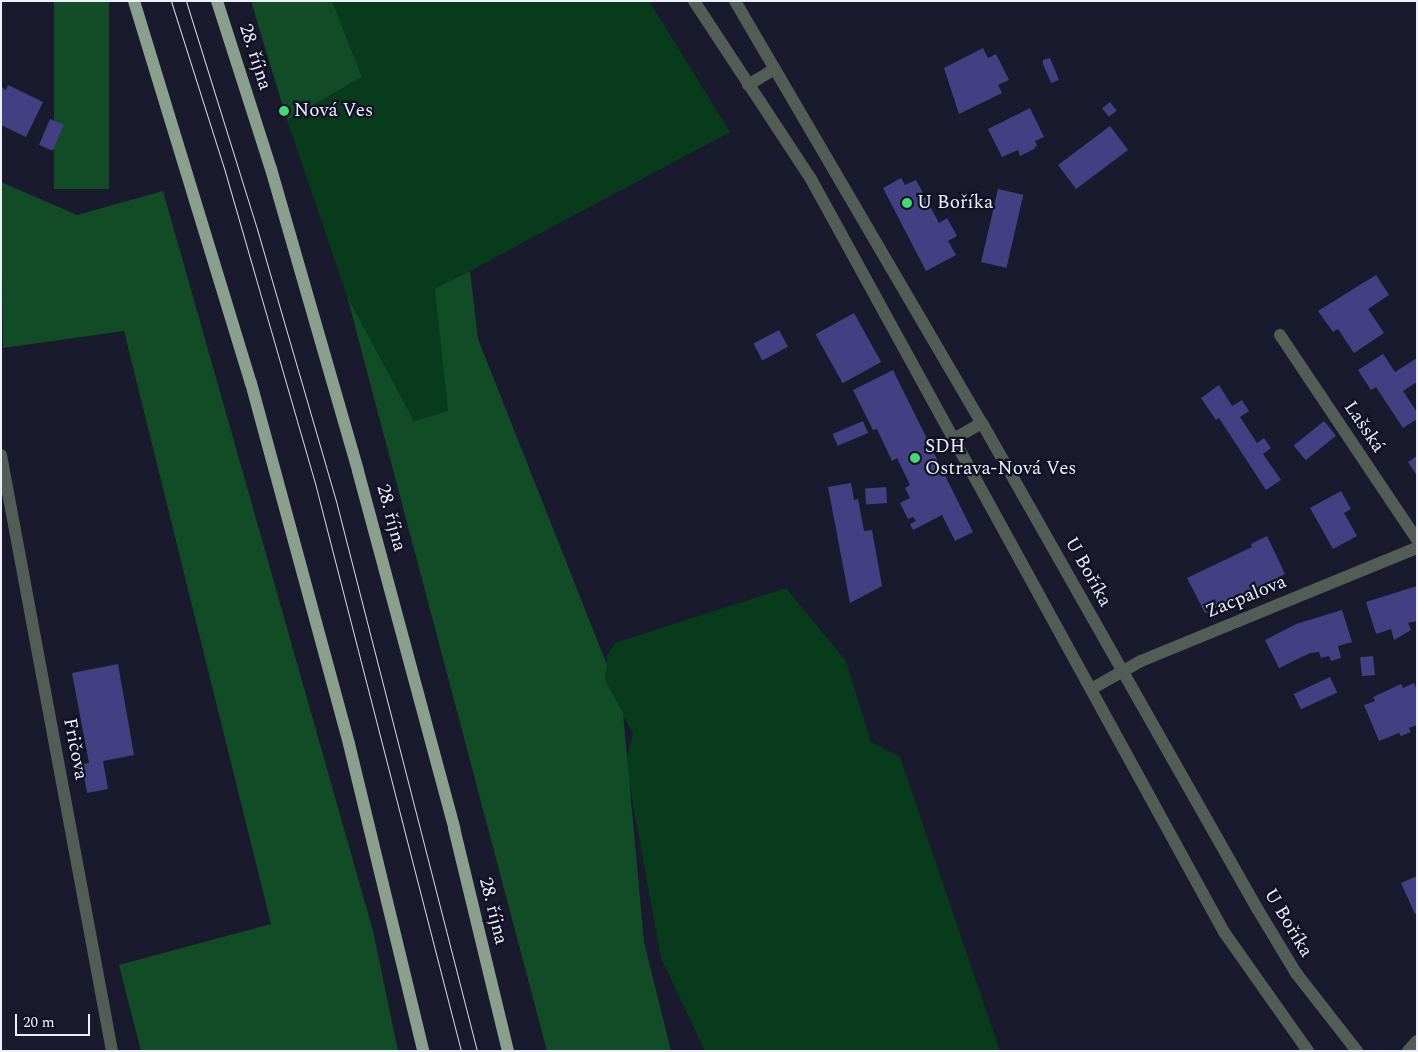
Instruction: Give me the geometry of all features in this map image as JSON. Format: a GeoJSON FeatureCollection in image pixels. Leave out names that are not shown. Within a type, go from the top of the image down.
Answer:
{"type":"FeatureCollection","features":[{"type":"Feature","properties":{"kind":"main road"},"geometry":{"type":"LineString","coordinates":[[134,1],[251,384],[349,744],[423,1051]]}},
{"type":"Feature","properties":{"kind":"main road","name":"28. října"},"geometry":{"type":"LineString","coordinates":[[217,1],[271,169],[356,461],[449,809],[508,1051]]}},
{"type":"Feature","properties":{"kind":"street"},"geometry":{"type":"LineString","coordinates":[[694,1],[811,179],[881,304],[952,440],[1093,688],[1224,932],[1308,1051]]}},
{"type":"Feature","properties":{"kind":"street","name":"U Boříka"},"geometry":{"type":"LineString","coordinates":[[735,1],[982,423],[1296,973],[1357,1051]]}},
{"type":"Feature","properties":{"kind":"street"},"geometry":{"type":"LineString","coordinates":[[748,84],[775,69]]}},
{"type":"Feature","properties":{"kind":"street","name":"Lašská"},"geometry":{"type":"LineString","coordinates":[[1280,335],[1417,540]]}},
{"type":"Feature","properties":{"kind":"street"},"geometry":{"type":"LineString","coordinates":[[952,440],[982,423]]}},
{"type":"Feature","properties":{"kind":"street","name":"Fričova"},"geometry":{"type":"LineString","coordinates":[[1,455],[112,1051]]}},
{"type":"Feature","properties":{"kind":"street","name":"Zacpalova"},"geometry":{"type":"LineString","coordinates":[[1093,688],[1122,670],[1417,548]]}},
{"type":"Feature","properties":{"kind":"street"},"geometry":{"type":"LineString","coordinates":[[1408,1051],[1417,1040]]}},
{"type":"Feature","properties":{"kind":"green space"},"geometry":{"type":"Polygon","coordinates":[[[54,1],[109,1],[109,189],[54,189],[54,1]]]}},
{"type":"Feature","properties":{"kind":"green space"},"geometry":{"type":"Polygon","coordinates":[[[251,1],[332,1],[362,77],[287,120],[251,1]]]}},
{"type":"Feature","properties":{"kind":"green space"},"geometry":{"type":"Polygon","coordinates":[[[332,1],[649,1],[730,132],[436,289],[448,411],[414,421],[347,296],[287,120],[362,77],[332,1]]]}},
{"type":"Feature","properties":{"kind":"green space"},"geometry":{"type":"Polygon","coordinates":[[[1,182],[77,215],[163,191],[373,931],[398,1051],[141,1051],[119,965],[271,924],[124,331],[3,348],[1,182]]]}},
{"type":"Feature","properties":{"kind":"green space"},"geometry":{"type":"Polygon","coordinates":[[[470,271],[478,339],[607,665],[605,680],[623,713],[644,942],[671,1051],[547,1051],[347,296],[414,421],[448,411],[435,289],[470,271]]]}},
{"type":"Feature","properties":{"kind":"green space"},"geometry":{"type":"Polygon","coordinates":[[[786,588],[846,661],[871,742],[900,757],[1000,1051],[705,1051],[661,958],[627,771],[627,756],[633,734],[605,680],[607,655],[615,643],[786,588]]]}},
{"type":"Feature","properties":{"kind":"building"},"geometry":{"type":"Polygon","coordinates":[[[983,48],[988,58],[996,54],[1009,80],[998,85],[1002,93],[959,114],[944,68],[983,48]]]}},
{"type":"Feature","properties":{"kind":"building"},"geometry":{"type":"Polygon","coordinates":[[[1050,58],[1059,80],[1051,83],[1043,64],[1043,60],[1050,58]]]}},
{"type":"Feature","properties":{"kind":"building"},"geometry":{"type":"Polygon","coordinates":[[[8,85],[43,102],[26,137],[1,125],[1,87],[6,90],[8,85]]]}},
{"type":"Feature","properties":{"kind":"building"},"geometry":{"type":"Polygon","coordinates":[[[1110,102],[1117,111],[1109,117],[1102,108],[1110,102]]]}},
{"type":"Feature","properties":{"kind":"building"},"geometry":{"type":"Polygon","coordinates":[[[1030,108],[1044,137],[1035,141],[1037,145],[1034,149],[1020,156],[1018,150],[1002,157],[988,129],[1030,108]]]}},
{"type":"Feature","properties":{"kind":"building"},"geometry":{"type":"Polygon","coordinates":[[[50,119],[64,125],[53,151],[39,145],[50,119]]]}},
{"type":"Feature","properties":{"kind":"building"},"geometry":{"type":"Polygon","coordinates":[[[1110,126],[1128,150],[1076,189],[1058,165],[1110,126]]]}},
{"type":"Feature","properties":{"kind":"building"},"geometry":{"type":"Polygon","coordinates":[[[901,178],[905,185],[916,180],[939,223],[947,218],[957,236],[948,241],[956,255],[926,271],[883,188],[901,178]]]}},
{"type":"Feature","properties":{"kind":"building"},"geometry":{"type":"Polygon","coordinates":[[[998,189],[1023,195],[1006,268],[981,262],[998,189]]]}},
{"type":"Feature","properties":{"kind":"building"},"geometry":{"type":"Polygon","coordinates":[[[1376,275],[1389,295],[1368,309],[1384,333],[1354,353],[1338,329],[1333,332],[1318,311],[1376,275]]]}},
{"type":"Feature","properties":{"kind":"building"},"geometry":{"type":"Polygon","coordinates":[[[854,313],[881,362],[843,383],[816,334],[854,313]]]}},
{"type":"Feature","properties":{"kind":"building"},"geometry":{"type":"Polygon","coordinates":[[[779,330],[788,347],[762,360],[753,344],[779,330]]]}},
{"type":"Feature","properties":{"kind":"building"},"geometry":{"type":"Polygon","coordinates":[[[1383,354],[1395,372],[1417,358],[1417,382],[1403,391],[1417,412],[1417,419],[1403,428],[1376,387],[1371,390],[1358,370],[1383,354]]]}},
{"type":"Feature","properties":{"kind":"building"},"geometry":{"type":"Polygon","coordinates":[[[893,370],[973,532],[955,541],[942,515],[913,530],[910,524],[916,521],[913,517],[908,519],[900,503],[910,498],[905,488],[910,485],[897,458],[892,461],[877,429],[873,430],[853,390],[893,370]]]}},
{"type":"Feature","properties":{"kind":"building"},"geometry":{"type":"Polygon","coordinates":[[[1219,385],[1232,406],[1242,400],[1249,411],[1240,417],[1257,443],[1264,438],[1271,448],[1263,454],[1281,480],[1266,490],[1219,418],[1216,420],[1201,398],[1219,385]]]}},
{"type":"Feature","properties":{"kind":"building"},"geometry":{"type":"Polygon","coordinates":[[[863,421],[868,433],[838,446],[833,434],[863,421]]]}},
{"type":"Feature","properties":{"kind":"building"},"geometry":{"type":"Polygon","coordinates":[[[1324,421],[1336,436],[1306,460],[1294,446],[1324,421]]]}},
{"type":"Feature","properties":{"kind":"building"},"geometry":{"type":"Polygon","coordinates":[[[1417,456],[1417,476],[1408,462],[1417,456]]]}},
{"type":"Feature","properties":{"kind":"building"},"geometry":{"type":"Polygon","coordinates":[[[851,483],[854,500],[858,499],[864,531],[872,530],[882,586],[850,603],[828,487],[851,483]]]}},
{"type":"Feature","properties":{"kind":"building"},"geometry":{"type":"Polygon","coordinates":[[[886,487],[887,503],[866,504],[865,488],[886,487]]]}},
{"type":"Feature","properties":{"kind":"building"},"geometry":{"type":"Polygon","coordinates":[[[1341,491],[1351,509],[1344,513],[1357,536],[1333,549],[1310,508],[1341,491]]]}},
{"type":"Feature","properties":{"kind":"building"},"geometry":{"type":"Polygon","coordinates":[[[1267,536],[1285,574],[1205,613],[1187,578],[1252,547],[1251,544],[1267,536]]]}},
{"type":"Feature","properties":{"kind":"building"},"geometry":{"type":"Polygon","coordinates":[[[1417,586],[1417,621],[1408,623],[1411,630],[1394,640],[1391,629],[1376,634],[1366,602],[1417,586]]]}},
{"type":"Feature","properties":{"kind":"building"},"geometry":{"type":"Polygon","coordinates":[[[1342,610],[1352,642],[1338,646],[1341,658],[1331,661],[1329,656],[1321,658],[1319,652],[1310,653],[1279,668],[1265,640],[1296,624],[1342,610]]]}},
{"type":"Feature","properties":{"kind":"building"},"geometry":{"type":"Polygon","coordinates":[[[1373,656],[1375,675],[1362,676],[1360,657],[1373,656]]]}},
{"type":"Feature","properties":{"kind":"building"},"geometry":{"type":"Polygon","coordinates":[[[118,664],[134,755],[103,761],[108,789],[87,793],[82,764],[89,763],[72,673],[118,664]]]}},
{"type":"Feature","properties":{"kind":"building"},"geometry":{"type":"Polygon","coordinates":[[[1330,677],[1337,692],[1301,709],[1294,694],[1330,677]]]}},
{"type":"Feature","properties":{"kind":"building"},"geometry":{"type":"Polygon","coordinates":[[[1414,683],[1417,690],[1417,725],[1409,728],[1411,732],[1401,736],[1399,733],[1379,741],[1364,705],[1375,701],[1373,697],[1401,684],[1403,688],[1414,683]]]}},
{"type":"Feature","properties":{"kind":"building"},"geometry":{"type":"Polygon","coordinates":[[[1417,876],[1417,913],[1415,914],[1401,883],[1417,876]]]}},
{"type":"Feature","properties":{"kind":"tram line"},"geometry":{"type":"LineString","coordinates":[[171,1],[224,168],[316,487],[461,1051]]}},
{"type":"Feature","properties":{"kind":"tram line"},"geometry":{"type":"LineString","coordinates":[[186,1],[257,229],[337,505],[477,1051]]}},
{"type":"Feature","properties":{"kind":"place","name":"Nová Ves"},"geometry":{"type":"Point","coordinates":[284,111]}},
{"type":"Feature","properties":{"kind":"place","name":"U Boříka"},"geometry":{"type":"Point","coordinates":[907,203]}},
{"type":"Feature","properties":{"kind":"place","name":"SDH Ostrava-Nová Ves"},"geometry":{"type":"Point","coordinates":[915,458]}}]}
